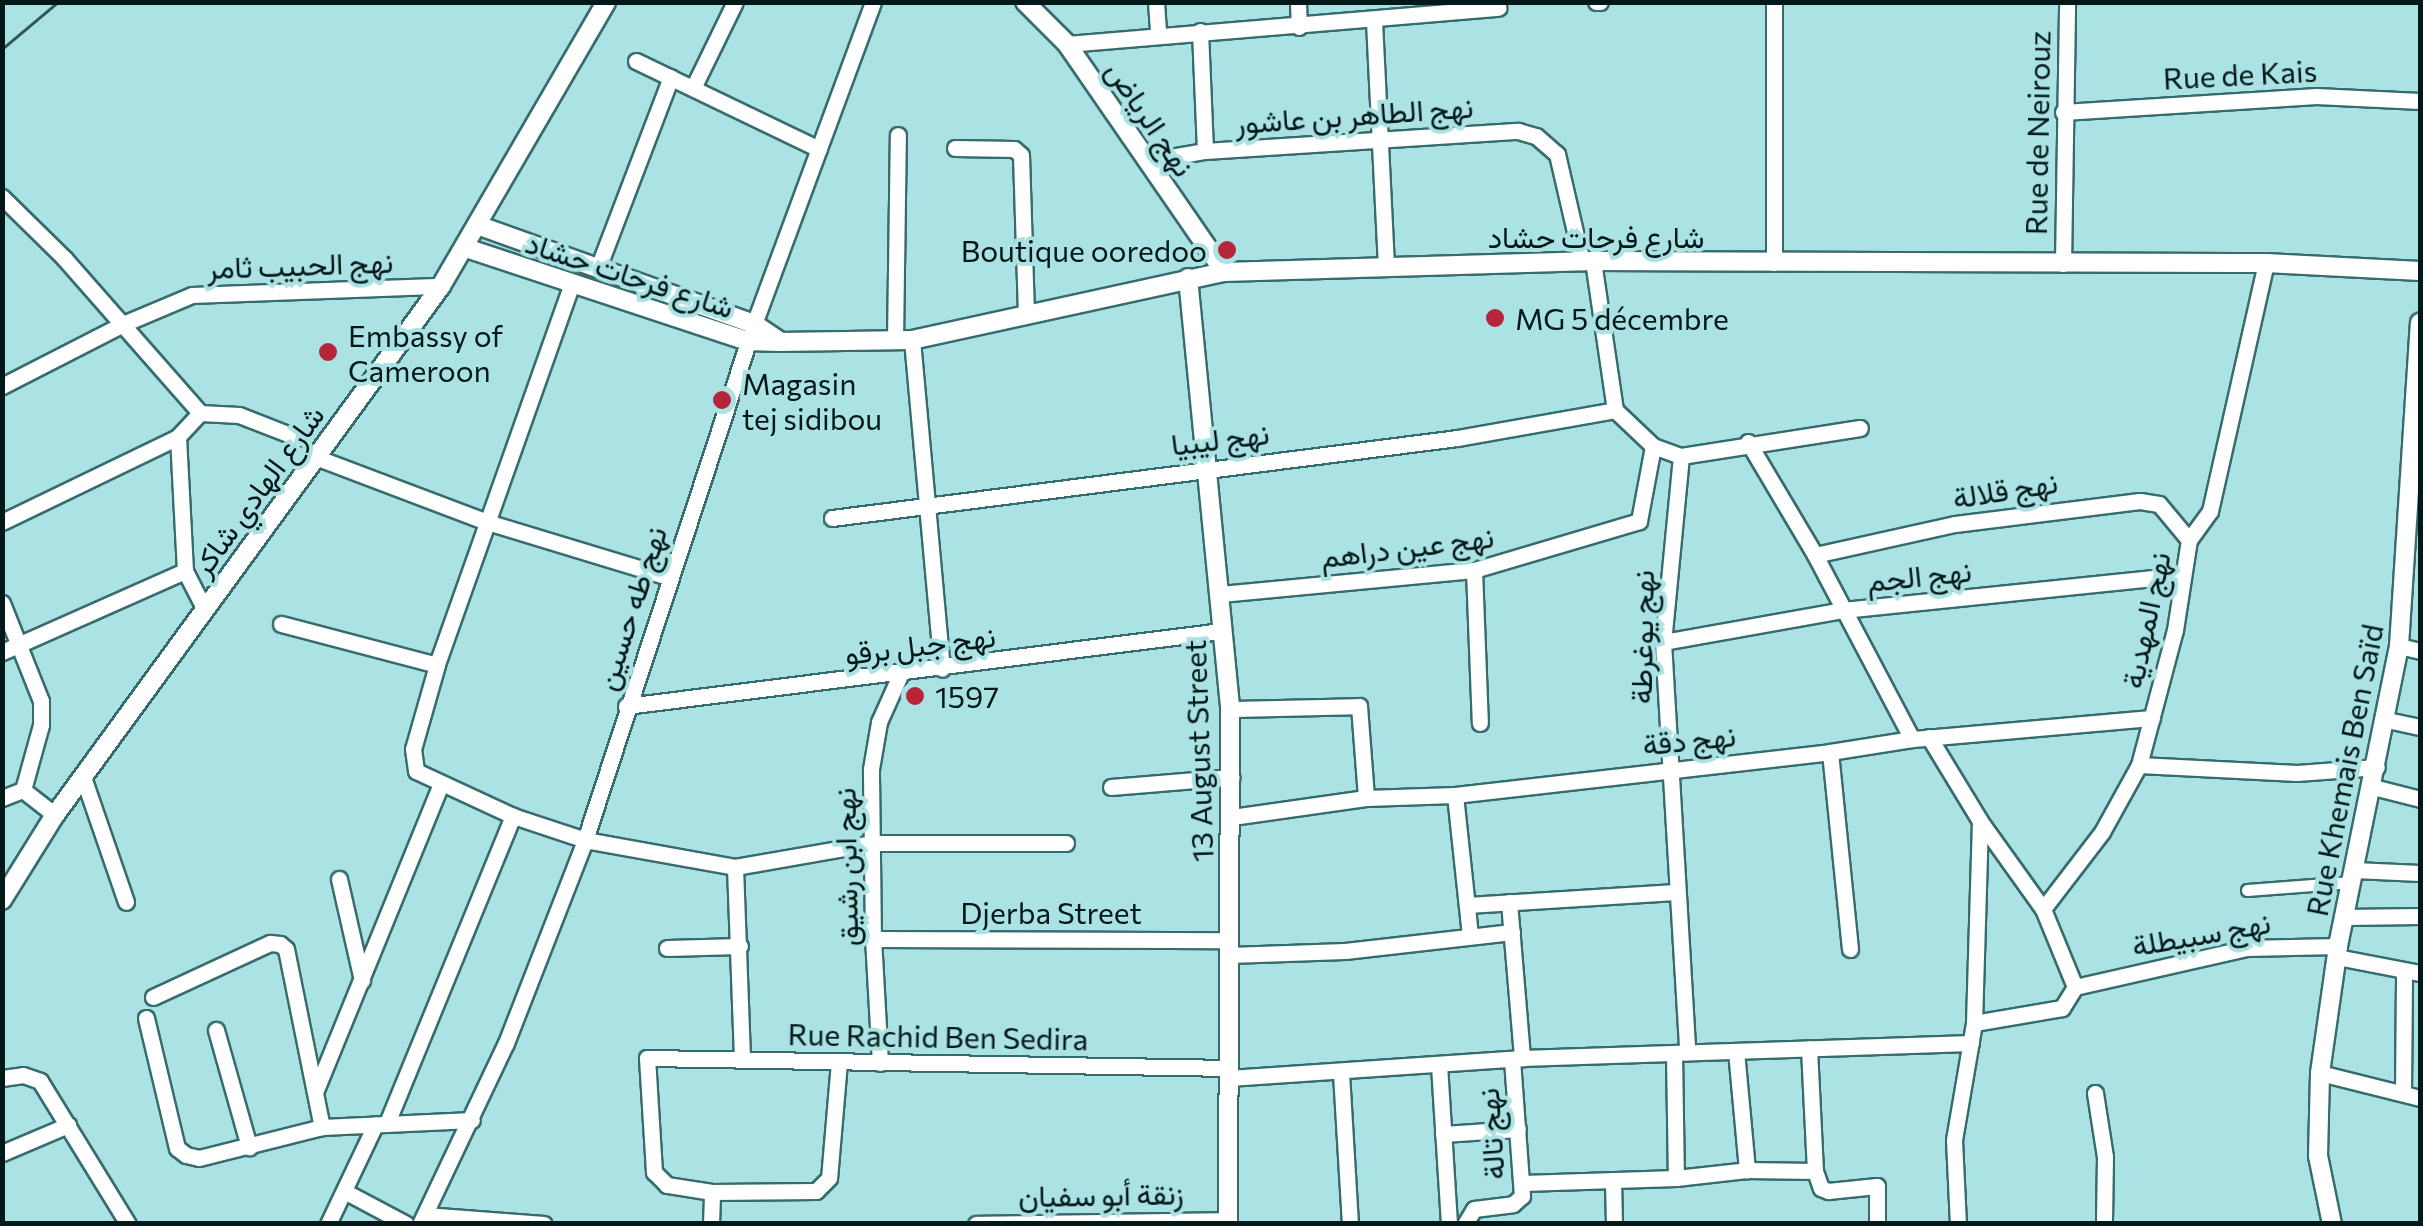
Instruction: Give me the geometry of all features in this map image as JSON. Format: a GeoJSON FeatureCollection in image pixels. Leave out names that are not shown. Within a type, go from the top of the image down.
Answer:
{"type":"FeatureCollection","features":[{"type":"Feature","properties":{"kind":"street","name":"شارع الهادي شاكر"},"geometry":{"type":"LineString","coordinates":[[2,900],[55,815],[441,286],[480,226],[606,2]]}},
{"type":"Feature","properties":{"kind":"street"},"geometry":{"type":"LineString","coordinates":[[694,86],[735,2]]}},
{"type":"Feature","properties":{"kind":"street","name":"نهج طه حسين"},"geometry":{"type":"LineString","coordinates":[[422,1219],[472,1120],[585,840],[751,333],[873,2]]}},
{"type":"Feature","properties":{"kind":"street"},"geometry":{"type":"LineString","coordinates":[[1156,2],[1158,34]]}},
{"type":"Feature","properties":{"kind":"street"},"geometry":{"type":"LineString","coordinates":[[1298,2],[1298,27]]}},
{"type":"Feature","properties":{"kind":"street"},"geometry":{"type":"LineString","coordinates":[[1774,2],[1774,263]]}},
{"type":"Feature","properties":{"kind":"street","name":"Rue de Neirouz"},"geometry":{"type":"LineString","coordinates":[[2063,264],[2062,112],[2068,2]]}},
{"type":"Feature","properties":{"kind":"street","name":"نهج الرياض"},"geometry":{"type":"LineString","coordinates":[[1031,7],[1067,44],[1224,272]]}},
{"type":"Feature","properties":{"kind":"street"},"geometry":{"type":"LineString","coordinates":[[1067,44],[1498,8]]}},
{"type":"Feature","properties":{"kind":"street"},"geometry":{"type":"LineString","coordinates":[[1374,21],[1386,266]]}},
{"type":"Feature","properties":{"kind":"street"},"geometry":{"type":"LineString","coordinates":[[1200,31],[1205,151]]}},
{"type":"Feature","properties":{"kind":"street"},"geometry":{"type":"LineString","coordinates":[[636,60],[819,149]]}},
{"type":"Feature","properties":{"kind":"street"},"geometry":{"type":"LineString","coordinates":[[598,268],[671,76]]}},
{"type":"Feature","properties":{"kind":"street","name":"Rue de Kais"},"geometry":{"type":"LineString","coordinates":[[2062,112],[2316,96],[2420,100]]}},
{"type":"Feature","properties":{"kind":"street","name":"نهج الطاهر بن عاشور"},"geometry":{"type":"LineString","coordinates":[[1147,161],[1205,151],[1518,131],[1536,136],[1557,154],[1587,262]]}},
{"type":"Feature","properties":{"kind":"street"},"geometry":{"type":"LineString","coordinates":[[898,136],[903,340],[942,669]]}},
{"type":"Feature","properties":{"kind":"street"},"geometry":{"type":"LineString","coordinates":[[954,148],[1014,149],[1021,155],[1026,313]]}},
{"type":"Feature","properties":{"kind":"street"},"geometry":{"type":"LineString","coordinates":[[2,197],[123,324],[200,414],[238,416],[298,438]]}},
{"type":"Feature","properties":{"kind":"street","name":"شارع فرحات حشاد"},"geometry":{"type":"LineString","coordinates":[[480,226],[598,268],[751,333]]}},
{"type":"Feature","properties":{"kind":"street","name":"شارع فرحات حشاد"},"geometry":{"type":"LineString","coordinates":[[466,248],[572,284],[779,342],[903,340],[1224,272],[1587,262],[2266,263],[2420,271]]}},
{"type":"Feature","properties":{"kind":"street"},"geometry":{"type":"LineString","coordinates":[[1587,262],[1615,410],[1654,446],[1681,456],[1748,442],[1860,428]]}},
{"type":"Feature","properties":{"kind":"street","name":"نهج المهدية"},"geometry":{"type":"LineString","coordinates":[[2043,909],[2102,832],[2139,765],[2175,630],[2189,540],[2210,512],[2266,263]]}},
{"type":"Feature","properties":{"kind":"street","name":"13 August Street"},"geometry":{"type":"LineString","coordinates":[[1188,278],[1230,709],[1228,1222]]}},
{"type":"Feature","properties":{"kind":"street"},"geometry":{"type":"LineString","coordinates":[[572,284],[484,521],[437,665],[413,762],[416,772],[514,816],[585,840],[735,867],[872,843],[1066,843]]}},
{"type":"Feature","properties":{"kind":"street","name":"نهج الحبيب ثامر"},"geometry":{"type":"LineString","coordinates":[[2,386],[123,324],[192,295],[441,286]]}},
{"type":"Feature","properties":{"kind":"street","name":"Rue Khemais Ben Saïd"},"geometry":{"type":"LineString","coordinates":[[2332,1224],[2318,1156],[2320,1073],[2344,918],[2413,582],[2420,323]]}},
{"type":"Feature","properties":{"kind":"street","name":"نهج ليبيا"},"geometry":{"type":"LineString","coordinates":[[832,518],[1206,467],[1457,438],[1615,410]]}},
{"type":"Feature","properties":{"kind":"street"},"geometry":{"type":"LineString","coordinates":[[2,522],[178,436],[200,414]]}},
{"type":"Feature","properties":{"kind":"street"},"geometry":{"type":"LineString","coordinates":[[178,436],[185,570],[204,608]]}},
{"type":"Feature","properties":{"kind":"street"},"geometry":{"type":"LineString","coordinates":[[1748,442],[1920,738],[2043,909],[2075,987],[2062,1008],[1974,1023]]}},
{"type":"Feature","properties":{"kind":"street"},"geometry":{"type":"LineString","coordinates":[[1638,521],[1654,446]]}},
{"type":"Feature","properties":{"kind":"street","name":"نهج يوغرطة"},"geometry":{"type":"LineString","coordinates":[[1676,1178],[1680,1053],[1672,767],[1663,642],[1681,456]]}},
{"type":"Feature","properties":{"kind":"street"},"geometry":{"type":"LineString","coordinates":[[315,457],[484,521],[668,577]]}},
{"type":"Feature","properties":{"kind":"street","name":"نهج قلالة"},"geometry":{"type":"LineString","coordinates":[[1815,555],[1955,524],[2140,500],[2159,504],[2189,540]]}},
{"type":"Feature","properties":{"kind":"street","name":"نهج عين دراهم"},"geometry":{"type":"LineString","coordinates":[[1220,594],[1474,570],[1673,511]]}},
{"type":"Feature","properties":{"kind":"street"},"geometry":{"type":"LineString","coordinates":[[2,652],[185,570]]}},
{"type":"Feature","properties":{"kind":"street"},"geometry":{"type":"LineString","coordinates":[[1474,570],[1480,723]]}},
{"type":"Feature","properties":{"kind":"street","name":"نهج الجم"},"geometry":{"type":"LineString","coordinates":[[1663,642],[1843,610],[2182,575]]}},
{"type":"Feature","properties":{"kind":"street"},"geometry":{"type":"LineString","coordinates":[[2,603],[41,701],[41,724],[23,790]]}},
{"type":"Feature","properties":{"kind":"street"},"geometry":{"type":"LineString","coordinates":[[280,624],[437,665]]}},
{"type":"Feature","properties":{"kind":"street","name":"نهج جبل برقو"},"geometry":{"type":"LineString","coordinates":[[626,706],[900,675],[1221,631]]}},
{"type":"Feature","properties":{"kind":"street"},"geometry":{"type":"LineString","coordinates":[[2399,646],[2420,650]]}},
{"type":"Feature","properties":{"kind":"street","name":"نهج ابن رشيق"},"geometry":{"type":"LineString","coordinates":[[880,1063],[873,939],[874,742],[900,675]]}},
{"type":"Feature","properties":{"kind":"street"},"geometry":{"type":"LineString","coordinates":[[1230,709],[1359,706],[1366,798]]}},
{"type":"Feature","properties":{"kind":"street","name":"نهج دقة"},"geometry":{"type":"LineString","coordinates":[[1232,817],[1366,798],[1455,795],[1672,767],[1830,752],[1920,738],[2152,718]]}},
{"type":"Feature","properties":{"kind":"street"},"geometry":{"type":"LineString","coordinates":[[2387,720],[2420,727]]}},
{"type":"Feature","properties":{"kind":"street"},"geometry":{"type":"LineString","coordinates":[[1830,752],[1850,949]]}},
{"type":"Feature","properties":{"kind":"street"},"geometry":{"type":"LineString","coordinates":[[2139,765],[2296,773],[2377,767]]}},
{"type":"Feature","properties":{"kind":"street"},"geometry":{"type":"LineString","coordinates":[[83,776],[126,902]]}},
{"type":"Feature","properties":{"kind":"street"},"geometry":{"type":"LineString","coordinates":[[1111,787],[1232,778]]}},
{"type":"Feature","properties":{"kind":"street"},"geometry":{"type":"LineString","coordinates":[[316,1090],[440,786]]}},
{"type":"Feature","properties":{"kind":"street"},"geometry":{"type":"LineString","coordinates":[[2373,787],[2420,799]]}},
{"type":"Feature","properties":{"kind":"street"},"geometry":{"type":"LineString","coordinates":[[2,798],[23,790]]}},
{"type":"Feature","properties":{"kind":"street"},"geometry":{"type":"LineString","coordinates":[[23,790],[55,815]]}},
{"type":"Feature","properties":{"kind":"street"},"geometry":{"type":"LineString","coordinates":[[1455,795],[1470,936]]}},
{"type":"Feature","properties":{"kind":"street"},"geometry":{"type":"LineString","coordinates":[[328,1224],[381,1124],[514,816]]}},
{"type":"Feature","properties":{"kind":"street"},"geometry":{"type":"LineString","coordinates":[[1958,1224],[1954,1140],[1974,1023],[1980,821]]}},
{"type":"Feature","properties":{"kind":"street"},"geometry":{"type":"LineString","coordinates":[[735,867],[742,1060]]}},
{"type":"Feature","properties":{"kind":"street"},"geometry":{"type":"LineString","coordinates":[[2247,890],[2353,876],[2420,873]]}},
{"type":"Feature","properties":{"kind":"street"},"geometry":{"type":"LineString","coordinates":[[339,878],[362,980]]}},
{"type":"Feature","properties":{"kind":"street"},"geometry":{"type":"LineString","coordinates":[[1467,904],[1676,892]]}},
{"type":"Feature","properties":{"kind":"street","name":"نهج تالة"},"geometry":{"type":"LineString","coordinates":[[1465,1224],[1474,1208],[1518,1201],[1523,1183],[1508,902]]}},
{"type":"Feature","properties":{"kind":"street"},"geometry":{"type":"LineString","coordinates":[[2344,918],[2420,916]]}},
{"type":"Feature","properties":{"kind":"street","name":"Djerba Street"},"geometry":{"type":"LineString","coordinates":[[873,939],[1345,951],[1512,932]]}},
{"type":"Feature","properties":{"kind":"street"},"geometry":{"type":"LineString","coordinates":[[153,997],[270,943],[280,944],[286,950],[322,1127]]}},
{"type":"Feature","properties":{"kind":"street"},"geometry":{"type":"LineString","coordinates":[[668,948],[740,946]]}},
{"type":"Feature","properties":{"kind":"street","name":"نهج سبيطلة"},"geometry":{"type":"LineString","coordinates":[[2075,987],[2246,948],[2338,952],[2412,973]]}},
{"type":"Feature","properties":{"kind":"street"},"geometry":{"type":"LineString","coordinates":[[2403,1093],[2412,973]]}},
{"type":"Feature","properties":{"kind":"street"},"geometry":{"type":"LineString","coordinates":[[146,1018],[177,1148],[198,1158],[322,1127],[472,1120]]}},
{"type":"Feature","properties":{"kind":"street"},"geometry":{"type":"LineString","coordinates":[[216,1030],[248,1147]]}},
{"type":"Feature","properties":{"kind":"street","name":"Rue Rachid Ben Sedira"},"geometry":{"type":"LineString","coordinates":[[712,1192],[668,1186],[654,1172],[647,1058],[1228,1073],[1341,1072],[1517,1059],[1971,1043]]}},
{"type":"Feature","properties":{"kind":"street"},"geometry":{"type":"LineString","coordinates":[[1809,1048],[1815,1170],[1821,1188],[1828,1191],[1877,1186],[1877,1224]]}},
{"type":"Feature","properties":{"kind":"street"},"geometry":{"type":"LineString","coordinates":[[1736,1051],[1748,1170]]}},
{"type":"Feature","properties":{"kind":"street"},"geometry":{"type":"LineString","coordinates":[[711,1224],[712,1192],[816,1191],[825,1184],[840,1062]]}},
{"type":"Feature","properties":{"kind":"street"},"geometry":{"type":"LineString","coordinates":[[1439,1065],[1449,1224]]}},
{"type":"Feature","properties":{"kind":"street"},"geometry":{"type":"LineString","coordinates":[[1341,1072],[1350,1224]]}},
{"type":"Feature","properties":{"kind":"street"},"geometry":{"type":"LineString","coordinates":[[2320,1073],[2420,1098]]}},
{"type":"Feature","properties":{"kind":"street"},"geometry":{"type":"LineString","coordinates":[[2,1078],[23,1075],[40,1081],[128,1224]]}},
{"type":"Feature","properties":{"kind":"street"},"geometry":{"type":"LineString","coordinates":[[2094,1093],[2106,1157],[2104,1224]]}},
{"type":"Feature","properties":{"kind":"street"},"geometry":{"type":"LineString","coordinates":[[2,1153],[68,1125]]}},
{"type":"Feature","properties":{"kind":"street"},"geometry":{"type":"LineString","coordinates":[[1443,1134],[1518,1128]]}},
{"type":"Feature","properties":{"kind":"street"},"geometry":{"type":"LineString","coordinates":[[1523,1183],[1815,1170]]}},
{"type":"Feature","properties":{"kind":"street"},"geometry":{"type":"LineString","coordinates":[[1613,1180],[1614,1224]]}},
{"type":"Feature","properties":{"kind":"street"},"geometry":{"type":"LineString","coordinates":[[344,1191],[406,1224]]}},
{"type":"Feature","properties":{"kind":"street"},"geometry":{"type":"LineString","coordinates":[[422,1219],[544,1224]]}},
{"type":"Feature","properties":{"kind":"street","name":"زنقة أبو سفيان"},"geometry":{"type":"LineString","coordinates":[[976,1224],[1228,1222]]}},
{"type":"Feature","properties":{"kind":"tram line"},"geometry":{"type":"LineString","coordinates":[[2,49],[58,2]]}},
{"type":"Feature","properties":{"kind":"place","name":"Boutique ooredoo"},"geometry":{"type":"Point","coordinates":[1227,250]}},
{"type":"Feature","properties":{"kind":"place","name":"MG 5 décembre"},"geometry":{"type":"Point","coordinates":[1495,318]}},
{"type":"Feature","properties":{"kind":"place","name":"Embassy of Cameroon"},"geometry":{"type":"Point","coordinates":[328,352]}},
{"type":"Feature","properties":{"kind":"place","name":"Magasin tej sidibou"},"geometry":{"type":"Point","coordinates":[722,400]}},
{"type":"Feature","properties":{"kind":"place","name":"1597"},"geometry":{"type":"Point","coordinates":[915,696]}}]}
